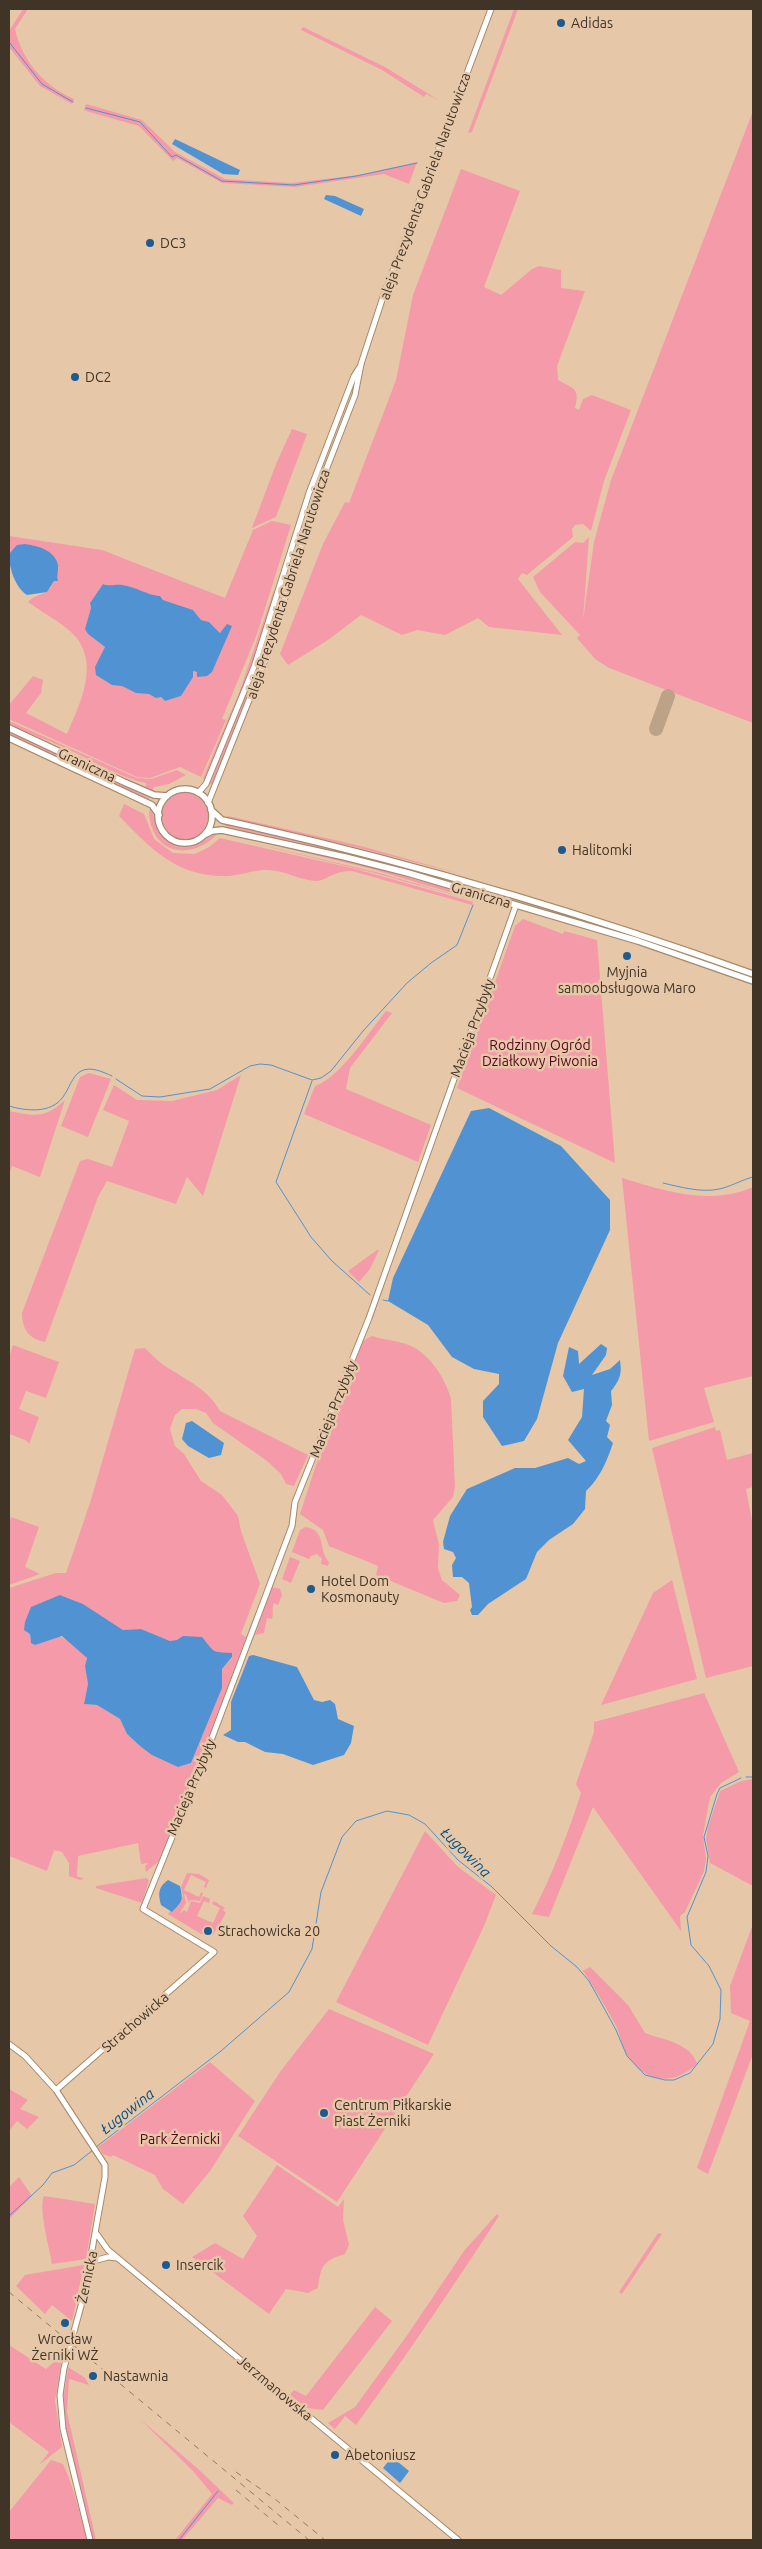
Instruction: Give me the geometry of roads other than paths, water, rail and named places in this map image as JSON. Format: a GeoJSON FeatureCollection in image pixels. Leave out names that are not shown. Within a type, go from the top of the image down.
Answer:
{"type":"FeatureCollection","features":[{"type":"Feature","properties":{"kind":"main road","name":"Graniczna"},"geometry":{"type":"LineString","coordinates":[[9,728],[154,795],[167,796]]}},
{"type":"Feature","properties":{"kind":"main road","name":"Graniczna"},"geometry":{"type":"LineString","coordinates":[[9,738],[152,805],[159,815]]}},
{"type":"Feature","properties":{"kind":"main road"},"geometry":{"type":"LineString","coordinates":[[185,789],[198,793],[208,802],[211,810],[211,823],[204,835],[189,843],[177,842],[164,832],[159,815],[161,805],[167,796],[175,791],[185,789]]}},
{"type":"Feature","properties":{"kind":"main road","name":"Graniczna"},"geometry":{"type":"LineString","coordinates":[[211,810],[222,820],[369,853],[604,921],[753,974]]}},
{"type":"Feature","properties":{"kind":"main road","name":"Graniczna"},"geometry":{"type":"LineString","coordinates":[[204,835],[219,830],[386,867],[638,941],[753,981]]}},
{"type":"Feature","properties":{"kind":"street","name":"aleja Prezydenta Gabriela Narutowicza"},"geometry":{"type":"LineString","coordinates":[[208,802],[267,655],[321,484],[354,395],[361,364],[382,300],[490,9]]}},
{"type":"Feature","properties":{"kind":"street","name":"aleja Prezydenta Gabriela Narutowicza"},"geometry":{"type":"LineString","coordinates":[[198,793],[206,784],[242,698],[275,605],[309,493],[354,376],[361,364]]}},
{"type":"Feature","properties":{"kind":"street","name":"Macieja Przybyły"},"geometry":{"type":"LineString","coordinates":[[214,1952],[143,1909],[210,1743],[289,1532],[295,1502],[369,1318],[516,905]]}},
{"type":"Feature","properties":{"kind":"street","name":"Strachowicka"},"geometry":{"type":"LineString","coordinates":[[56,2090],[214,1952]]}},
{"type":"Feature","properties":{"kind":"street","name":"Żernicka"},"geometry":{"type":"LineString","coordinates":[[9,2044],[25,2056],[56,2090],[98,2152],[105,2170],[96,2233],[78,2319],[64,2368],[60,2395],[65,2439],[90,2540]]}},
{"type":"Feature","properties":{"kind":"street","name":"Jerzmanowska"},"geometry":{"type":"LineString","coordinates":[[96,2233],[104,2247],[458,2540]]}},
{"type":"Feature","properties":{"kind":"street"},"geometry":{"type":"LineString","coordinates":[[90,2262],[108,2257],[118,2258]]}},
{"type":"Feature","properties":{"kind":"water"},"geometry":{"type":"Polygon","coordinates":[[[175,139],[240,170],[238,175],[223,174],[172,144],[175,139]]]}},
{"type":"Feature","properties":{"kind":"water"},"geometry":{"type":"Polygon","coordinates":[[[326,195],[335,196],[364,209],[361,216],[324,199],[326,195]]]}},
{"type":"Feature","properties":{"kind":"water"},"geometry":{"type":"Polygon","coordinates":[[[25,544],[50,552],[56,560],[58,581],[54,581],[47,592],[27,595],[19,587],[14,577],[9,554],[17,545],[25,544]]]}},
{"type":"Feature","properties":{"kind":"water"},"geometry":{"type":"Polygon","coordinates":[[[103,584],[127,586],[160,596],[163,600],[193,610],[201,620],[209,622],[220,633],[227,624],[232,626],[212,672],[207,676],[197,677],[197,672],[193,671],[193,677],[181,696],[165,701],[161,697],[156,698],[149,694],[136,693],[122,686],[112,685],[96,675],[95,667],[105,647],[88,634],[85,629],[91,608],[90,603],[103,584]]]}},
{"type":"Feature","properties":{"kind":"water"},"geometry":{"type":"Polygon","coordinates":[[[489,1108],[561,1146],[610,1200],[610,1230],[558,1343],[537,1419],[524,1441],[502,1446],[483,1417],[483,1401],[499,1384],[499,1374],[474,1369],[452,1357],[428,1325],[388,1301],[393,1278],[471,1111],[489,1108]]]}},
{"type":"Feature","properties":{"kind":"water"},"geometry":{"type":"Polygon","coordinates":[[[601,1344],[607,1348],[606,1355],[592,1375],[610,1369],[620,1360],[621,1369],[618,1380],[611,1391],[612,1405],[606,1421],[610,1425],[607,1437],[613,1443],[603,1469],[586,1491],[585,1509],[573,1524],[549,1540],[537,1552],[526,1579],[488,1604],[478,1615],[472,1615],[470,1610],[472,1607],[469,1583],[462,1577],[453,1577],[452,1565],[456,1558],[453,1552],[444,1549],[443,1542],[450,1516],[467,1489],[515,1468],[535,1468],[568,1458],[579,1464],[586,1461],[568,1440],[582,1417],[584,1389],[572,1392],[563,1376],[569,1347],[578,1351],[579,1364],[601,1344]]]}},
{"type":"Feature","properties":{"kind":"water"},"geometry":{"type":"Polygon","coordinates":[[[192,1421],[224,1443],[221,1455],[209,1458],[188,1446],[182,1439],[186,1423],[192,1421]]]}},
{"type":"Feature","properties":{"kind":"water"},"geometry":{"type":"Polygon","coordinates":[[[60,1595],[83,1604],[123,1630],[141,1629],[170,1641],[177,1640],[183,1636],[202,1637],[214,1651],[232,1653],[232,1657],[222,1669],[222,1688],[191,1763],[178,1767],[152,1755],[127,1734],[120,1719],[97,1705],[84,1704],[88,1684],[85,1666],[87,1658],[62,1636],[35,1645],[31,1643],[30,1634],[24,1630],[31,1607],[60,1595]]]}},
{"type":"Feature","properties":{"kind":"water"},"geometry":{"type":"Polygon","coordinates":[[[253,1655],[297,1667],[314,1700],[322,1702],[330,1700],[335,1704],[338,1719],[354,1726],[351,1743],[344,1755],[313,1765],[283,1754],[265,1752],[245,1742],[238,1742],[223,1735],[231,1730],[231,1702],[249,1656],[253,1655]]]}},
{"type":"Feature","properties":{"kind":"water"},"geometry":{"type":"Polygon","coordinates":[[[168,1880],[180,1886],[182,1895],[180,1904],[172,1912],[161,1905],[159,1897],[161,1888],[168,1880]]]}},
{"type":"Feature","properties":{"kind":"water"},"geometry":{"type":"Polygon","coordinates":[[[392,2457],[409,2471],[400,2483],[383,2468],[392,2457]]]}},
{"type":"Feature","properties":{"kind":"waterway"},"geometry":{"type":"LineString","coordinates":[[9,42],[42,84],[73,102]]}},
{"type":"Feature","properties":{"kind":"waterway"},"geometry":{"type":"LineString","coordinates":[[86,108],[140,122],[172,157],[176,155],[222,181],[294,185],[356,176],[417,163]]}},
{"type":"Feature","properties":{"kind":"waterway"},"geometry":{"type":"LineString","coordinates":[[116,1079],[142,1096],[160,1097],[210,1089],[250,1066],[260,1064],[271,1065],[312,1080],[321,1078],[331,1071],[363,1031],[407,983],[457,945],[473,905]]}},
{"type":"Feature","properties":{"kind":"waterway"},"geometry":{"type":"LineString","coordinates":[[9,1106],[30,1110],[45,1109],[52,1106],[63,1097],[75,1076],[81,1071],[97,1070],[112,1076]]}},
{"type":"Feature","properties":{"kind":"waterway"},"geometry":{"type":"LineString","coordinates":[[312,1081],[276,1182],[311,1237],[332,1261],[370,1295]]}},
{"type":"Feature","properties":{"kind":"waterway"},"geometry":{"type":"LineString","coordinates":[[663,1183],[691,1189],[712,1190],[727,1187],[753,1177]]}},
{"type":"Feature","properties":{"kind":"waterway"},"geometry":{"type":"LineString","coordinates":[[383,1300],[388,1301]]}},
{"type":"Feature","properties":{"kind":"waterway","name":"Ługowina"},"geometry":{"type":"LineString","coordinates":[[746,1777],[753,1777]]}},
{"type":"Feature","properties":{"kind":"waterway","name":"Ługowina"},"geometry":{"type":"LineString","coordinates":[[96,2147],[221,2051],[289,1992],[312,1949],[321,1892],[342,1837],[356,1821],[387,1811],[409,1815],[425,1824],[458,1860],[492,1887],[551,1946],[577,1967],[589,1981],[616,2030],[627,2056],[645,2075],[665,2080],[674,2080],[690,2073],[713,2044],[720,2019],[721,1990],[709,1966],[691,1945],[687,1917],[706,1872],[708,1856],[704,1837],[717,1794],[720,1788],[741,1778]]}},
{"type":"Feature","properties":{"kind":"waterway","name":"Ługowina"},"geometry":{"type":"LineString","coordinates":[[9,2216],[43,2185],[52,2173],[74,2165],[93,2150]]}},
{"type":"Feature","properties":{"kind":"waterway"},"geometry":{"type":"LineString","coordinates":[[179,2540],[218,2491]]}},
{"type":"Feature","properties":{"kind":"railway"},"geometry":{"type":"LineString","coordinates":[[9,2292],[309,2540]]}},
{"type":"Feature","properties":{"kind":"railway"},"geometry":{"type":"LineString","coordinates":[[236,2472],[275,2499],[325,2540]]}},
{"type":"Feature","properties":{"kind":"railway"},"geometry":{"type":"LineString","coordinates":[[236,2490],[278,2525]]}},
{"type":"Feature","properties":{"kind":"place","name":"Adidas"},"geometry":{"type":"Point","coordinates":[561,23]}},
{"type":"Feature","properties":{"kind":"place","name":"DC3"},"geometry":{"type":"Point","coordinates":[150,243]}},
{"type":"Feature","properties":{"kind":"place","name":"DC2"},"geometry":{"type":"Point","coordinates":[75,377]}},
{"type":"Feature","properties":{"kind":"place","name":"Halitomki"},"geometry":{"type":"Point","coordinates":[562,850]}},
{"type":"Feature","properties":{"kind":"place","name":"Myjnia samoobsługowa Maro"},"geometry":{"type":"Point","coordinates":[627,956]}},
{"type":"Feature","properties":{"kind":"place","name":"Hotel Dom Kosmonauty"},"geometry":{"type":"Point","coordinates":[311,1589]}},
{"type":"Feature","properties":{"kind":"place","name":"Strachowicka 20"},"geometry":{"type":"Point","coordinates":[208,1931]}},
{"type":"Feature","properties":{"kind":"place","name":"Centrum Piłkarskie Piast Żerniki"},"geometry":{"type":"Point","coordinates":[324,2113]}},
{"type":"Feature","properties":{"kind":"place","name":"Insercik"},"geometry":{"type":"Point","coordinates":[166,2265]}},
{"type":"Feature","properties":{"kind":"place","name":"Wrocław Żerniki WŻ"},"geometry":{"type":"Point","coordinates":[65,2323]}},
{"type":"Feature","properties":{"kind":"place","name":"Nastawnia"},"geometry":{"type":"Point","coordinates":[93,2376]}},
{"type":"Feature","properties":{"kind":"place","name":"Abetoniusz"},"geometry":{"type":"Point","coordinates":[335,2455]}},
{"type":"Feature","properties":{"kind":"park label","name":"Rodzinny Ogród Działkowy Piwonia"},"geometry":{"type":"Point","coordinates":[540,1054]}},
{"type":"Feature","properties":{"kind":"park label","name":"Park Żernicki"},"geometry":{"type":"Point","coordinates":[180,2139]}}]}
